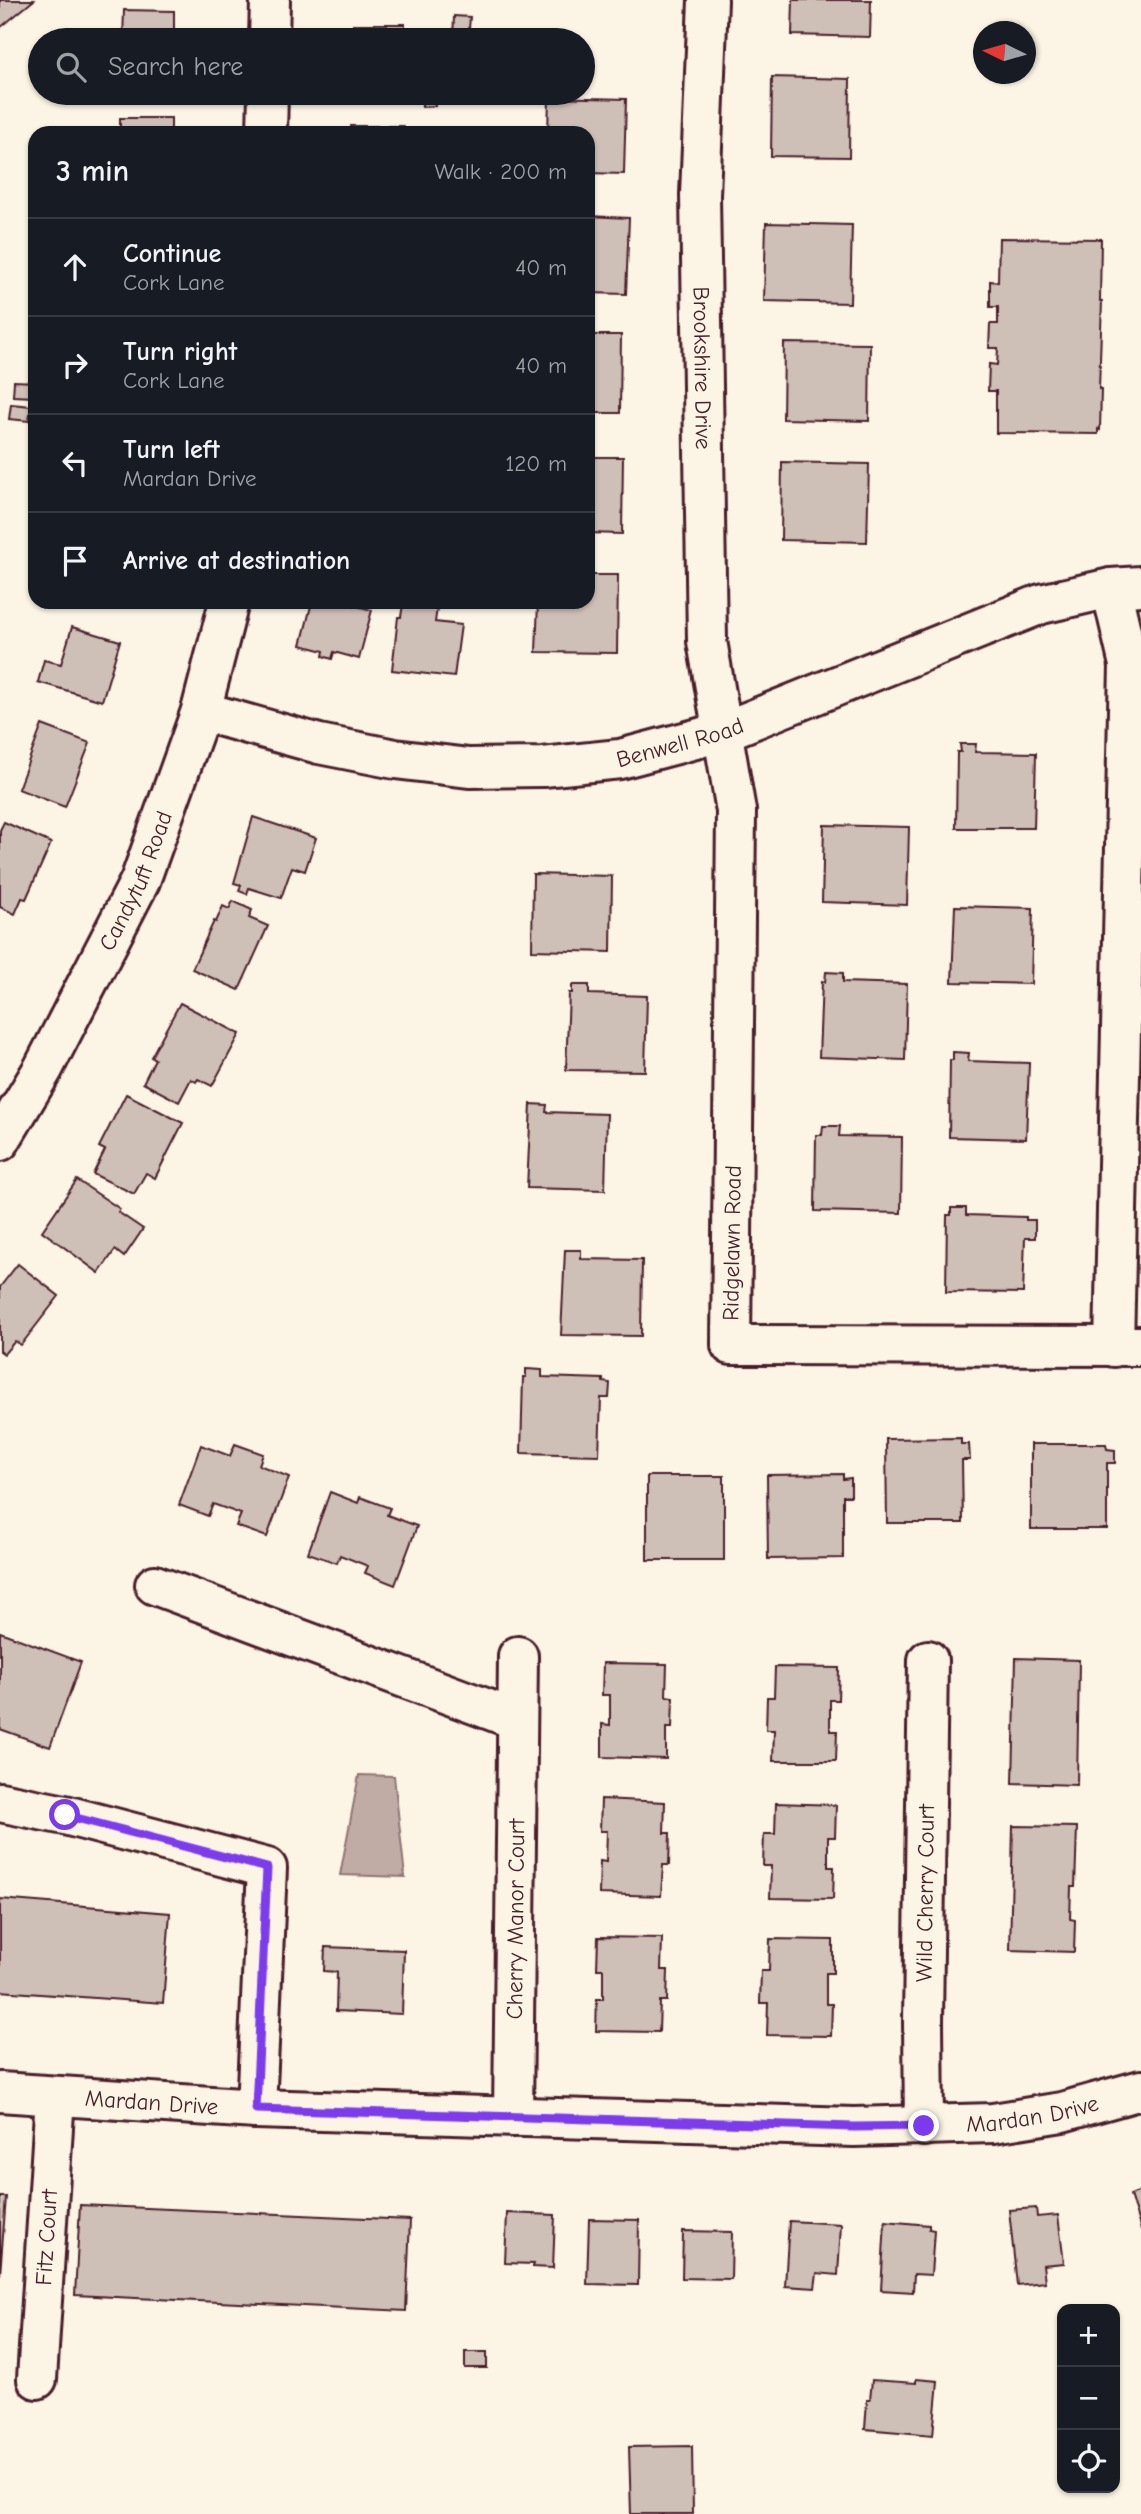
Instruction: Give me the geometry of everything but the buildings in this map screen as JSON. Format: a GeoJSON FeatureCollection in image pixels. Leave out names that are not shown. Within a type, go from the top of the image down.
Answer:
{"type":"FeatureCollection","features":[{"type":"Feature","properties":{"kind":"street"},"geometry":{"type":"LineString","coordinates":[[269,28],[270,0]]}},
{"type":"Feature","properties":{"kind":"street","name":"Brookshire Drive"},"geometry":{"type":"LineString","coordinates":[[708,0],[700,195],[707,641],[722,732]]}},
{"type":"Feature","properties":{"kind":"street"},"geometry":{"type":"LineString","coordinates":[[267,126],[268,105]]}},
{"type":"Feature","properties":{"kind":"street"},"geometry":{"type":"LineString","coordinates":[[1126,587],[1129,665],[1127,1346]]}},
{"type":"Feature","properties":{"kind":"street","name":"Benwell Road"},"geometry":{"type":"LineString","coordinates":[[201,711],[319,744],[395,759],[469,768],[543,767],[620,759],[722,732],[1041,604],[1126,587]]}},
{"type":"Feature","properties":{"kind":"street","name":"Candytuft Road"},"geometry":{"type":"LineString","coordinates":[[0,1141],[43,1069],[140,881],[201,711],[227,609]]}},
{"type":"Feature","properties":{"kind":"street","name":"Ridgelawn Road"},"geometry":{"type":"LineString","coordinates":[[722,732],[736,811],[731,1345],[1127,1346]]}},
{"type":"Feature","properties":{"kind":"street"},"geometry":{"type":"LineString","coordinates":[[155,1585],[517,1720]]}},
{"type":"Feature","properties":{"kind":"street","name":"Cherry Manor Court"},"geometry":{"type":"LineString","coordinates":[[513,2117],[518,1656]]}},
{"type":"Feature","properties":{"kind":"street","name":"Wild Cherry Court"},"geometry":{"type":"LineString","coordinates":[[924,2126],[928,1660]]}},
{"type":"Feature","properties":{"kind":"street"},"geometry":{"type":"LineString","coordinates":[[0,1802],[65,1815],[267,1868],[256,2109]]}},
{"type":"Feature","properties":{"kind":"street","name":"Mardan Drive"},"geometry":{"type":"LineString","coordinates":[[0,2092],[256,2109],[854,2127],[993,2123],[1062,2112],[1141,2090]]}},
{"type":"Feature","properties":{"kind":"street","name":"Fitz Court"},"geometry":{"type":"LineString","coordinates":[[37,2379],[55,2096]]}},
{"type":"Feature","properties":{"kind":"shaded area"},"geometry":{"type":"Polygon","coordinates":[[[359,1775],[394,1776],[405,1877],[340,1875],[359,1775]]]}},
{"type":"Feature","properties":{"kind":"route"},"geometry":{"type":"LineString","coordinates":[[65,1815],[267,1868],[256,2109],[854,2127],[924,2126]]}}]}
